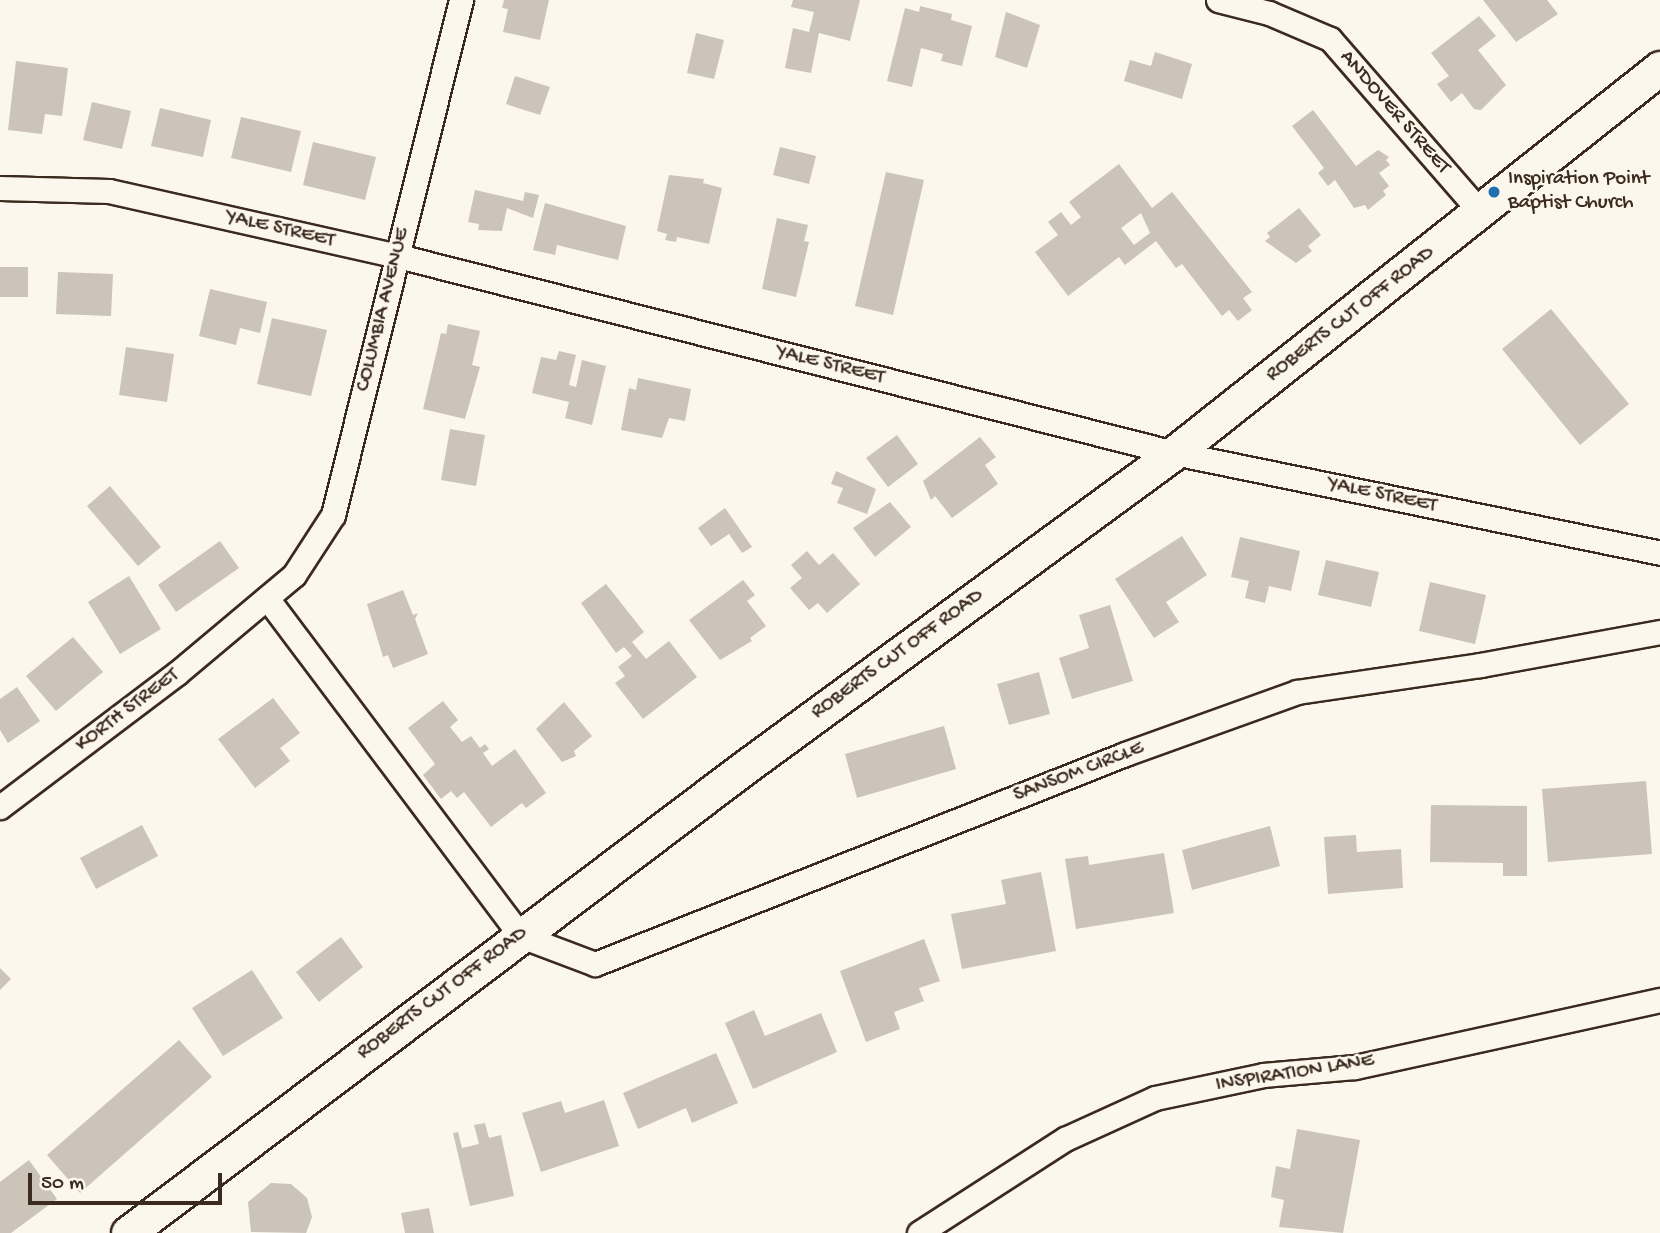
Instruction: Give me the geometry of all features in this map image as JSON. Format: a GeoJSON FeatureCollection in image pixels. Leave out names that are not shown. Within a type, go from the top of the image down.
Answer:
{"type":"FeatureCollection","features":[{"type":"Feature","properties":{"kind":"street","name":"COLUMBIA AVENUE"},"geometry":{"type":"LineString","coordinates":[[260,604],[308,558],[333,515],[461,0]]}},
{"type":"Feature","properties":{"kind":"street","name":"ANDOVER STREET"},"geometry":{"type":"LineString","coordinates":[[1218,0],[1269,13],[1330,39],[1481,213]]}},
{"type":"Feature","properties":{"kind":"street","name":"ROBERTS CUT OFF ROAD"},"geometry":{"type":"LineString","coordinates":[[128,1233],[521,936],[1174,453],[1481,213],[1660,68]]}},
{"type":"Feature","properties":{"kind":"street","name":"YALE STREET"},"geometry":{"type":"LineString","coordinates":[[0,188],[108,191],[398,256],[1174,453],[1660,553]]}},
{"type":"Feature","properties":{"kind":"street","name":"KORTH STREET"},"geometry":{"type":"LineString","coordinates":[[0,807],[176,674],[260,604]]}},
{"type":"Feature","properties":{"kind":"street"},"geometry":{"type":"LineString","coordinates":[[260,604],[521,936]]}},
{"type":"Feature","properties":{"kind":"street","name":"SANSOM CIRCLE"},"geometry":{"type":"LineString","coordinates":[[521,936],[595,964],[1125,754],[1297,692],[1480,666],[1660,632]]}},
{"type":"Feature","properties":{"kind":"street","name":"INSPIRATION LANE"},"geometry":{"type":"LineString","coordinates":[[919,1233],[1065,1139],[1155,1098],[1263,1075],[1355,1067],[1660,1000]]}},
{"type":"Feature","properties":{"kind":"building"},"geometry":{"type":"Polygon","coordinates":[[[504,0],[549,0],[540,40],[503,32],[508,9],[502,8],[504,0]]]}},
{"type":"Feature","properties":{"kind":"building"},"geometry":{"type":"Polygon","coordinates":[[[793,0],[860,0],[850,41],[819,33],[811,73],[785,68],[793,28],[809,32],[814,12],[791,7],[793,0]]]}},
{"type":"Feature","properties":{"kind":"building"},"geometry":{"type":"Polygon","coordinates":[[[1483,0],[1547,0],[1558,14],[1516,42],[1483,0]]]}},
{"type":"Feature","properties":{"kind":"building"},"geometry":{"type":"Polygon","coordinates":[[[920,6],[952,14],[951,20],[972,26],[962,66],[941,61],[943,54],[921,48],[912,87],[887,81],[905,8],[919,12],[920,6]]]}},
{"type":"Feature","properties":{"kind":"building"},"geometry":{"type":"Polygon","coordinates":[[[1006,12],[1040,25],[1027,68],[995,57],[1006,12]]]}},
{"type":"Feature","properties":{"kind":"building"},"geometry":{"type":"Polygon","coordinates":[[[1479,16],[1496,36],[1478,50],[1506,85],[1481,110],[1474,109],[1462,93],[1451,102],[1437,84],[1449,76],[1431,53],[1479,16]]]}},
{"type":"Feature","properties":{"kind":"building"},"geometry":{"type":"Polygon","coordinates":[[[696,33],[724,40],[714,79],[687,73],[696,33]]]}},
{"type":"Feature","properties":{"kind":"building"},"geometry":{"type":"Polygon","coordinates":[[[1155,52],[1192,64],[1182,99],[1124,81],[1130,60],[1151,66],[1155,52]]]}},
{"type":"Feature","properties":{"kind":"building"},"geometry":{"type":"Polygon","coordinates":[[[16,61],[68,68],[62,116],[45,114],[42,134],[8,130],[16,61]]]}},
{"type":"Feature","properties":{"kind":"building"},"geometry":{"type":"Polygon","coordinates":[[[515,76],[550,87],[540,115],[506,104],[515,76]]]}},
{"type":"Feature","properties":{"kind":"building"},"geometry":{"type":"Polygon","coordinates":[[[92,102],[131,111],[122,149],[83,140],[92,102]]]}},
{"type":"Feature","properties":{"kind":"building"},"geometry":{"type":"Polygon","coordinates":[[[160,108],[211,120],[203,157],[151,146],[160,108]]]}},
{"type":"Feature","properties":{"kind":"building"},"geometry":{"type":"Polygon","coordinates":[[[1313,110],[1356,166],[1378,150],[1389,157],[1386,160],[1390,165],[1379,173],[1389,186],[1383,191],[1386,195],[1368,210],[1365,205],[1354,208],[1335,180],[1328,186],[1318,173],[1324,168],[1292,126],[1313,110]]]}},
{"type":"Feature","properties":{"kind":"building"},"geometry":{"type":"Polygon","coordinates":[[[241,117],[301,131],[291,172],[231,158],[241,117]]]}},
{"type":"Feature","properties":{"kind":"building"},"geometry":{"type":"Polygon","coordinates":[[[313,142],[376,157],[365,200],[303,185],[313,142]]]}},
{"type":"Feature","properties":{"kind":"building"},"geometry":{"type":"Polygon","coordinates":[[[780,147],[816,156],[809,184],[773,175],[780,147]]]}},
{"type":"Feature","properties":{"kind":"building"},"geometry":{"type":"Polygon","coordinates":[[[1119,164],[1152,208],[1172,192],[1252,292],[1243,298],[1252,310],[1238,321],[1229,310],[1222,316],[1182,264],[1176,268],[1156,241],[1125,265],[1119,257],[1068,296],[1035,252],[1058,235],[1048,222],[1061,212],[1071,225],[1081,217],[1069,202],[1119,164]],[[1141,213],[1121,228],[1134,245],[1150,233],[1141,213]]]}},
{"type":"Feature","properties":{"kind":"building"},"geometry":{"type":"Polygon","coordinates":[[[886,172],[924,180],[893,315],[855,306],[886,172]]]}},
{"type":"Feature","properties":{"kind":"building"},"geometry":{"type":"Polygon","coordinates":[[[669,175],[704,179],[703,183],[722,188],[709,244],[677,237],[676,242],[665,240],[667,234],[657,231],[669,175]]]}},
{"type":"Feature","properties":{"kind":"building"},"geometry":{"type":"Polygon","coordinates":[[[475,190],[523,201],[525,192],[539,195],[533,218],[507,208],[502,231],[478,230],[479,224],[468,222],[475,190]]]}},
{"type":"Feature","properties":{"kind":"building"},"geometry":{"type":"Polygon","coordinates":[[[545,203],[626,226],[618,260],[557,245],[555,255],[533,250],[545,203]]]}},
{"type":"Feature","properties":{"kind":"building"},"geometry":{"type":"Polygon","coordinates":[[[1299,208],[1321,235],[1308,246],[1312,251],[1296,263],[1265,241],[1270,237],[1267,233],[1299,208]]]}},
{"type":"Feature","properties":{"kind":"building"},"geometry":{"type":"Polygon","coordinates":[[[777,218],[808,225],[804,241],[809,242],[796,297],[762,289],[777,218]]]}},
{"type":"Feature","properties":{"kind":"building"},"geometry":{"type":"Polygon","coordinates":[[[0,267],[28,267],[28,297],[0,297],[0,267]]]}},
{"type":"Feature","properties":{"kind":"building"},"geometry":{"type":"Polygon","coordinates":[[[58,272],[113,274],[111,316],[56,314],[58,272]]]}},
{"type":"Feature","properties":{"kind":"building"},"geometry":{"type":"Polygon","coordinates":[[[210,289],[267,302],[260,333],[240,328],[236,345],[199,336],[210,289]]]}},
{"type":"Feature","properties":{"kind":"building"},"geometry":{"type":"Polygon","coordinates":[[[1551,309],[1629,404],[1580,445],[1502,349],[1551,309]]]}},
{"type":"Feature","properties":{"kind":"building"},"geometry":{"type":"Polygon","coordinates":[[[272,318],[327,330],[311,396],[257,384],[272,318]]]}},
{"type":"Feature","properties":{"kind":"building"},"geometry":{"type":"Polygon","coordinates":[[[448,324],[480,331],[472,365],[480,367],[465,419],[423,409],[441,333],[446,334],[448,324]]]}},
{"type":"Feature","properties":{"kind":"building"},"geometry":{"type":"Polygon","coordinates":[[[126,347],[174,354],[167,402],[119,395],[126,347]]]}},
{"type":"Feature","properties":{"kind":"building"},"geometry":{"type":"Polygon","coordinates":[[[559,351],[576,355],[569,385],[576,387],[582,360],[606,366],[592,425],[565,418],[569,402],[532,393],[541,357],[556,360],[559,351]]]}},
{"type":"Feature","properties":{"kind":"building"},"geometry":{"type":"Polygon","coordinates":[[[638,378],[691,389],[685,421],[669,418],[662,438],[621,430],[629,388],[636,390],[638,378]]]}},
{"type":"Feature","properties":{"kind":"building"},"geometry":{"type":"Polygon","coordinates":[[[450,429],[485,435],[476,486],[441,480],[450,429]]]}},
{"type":"Feature","properties":{"kind":"building"},"geometry":{"type":"Polygon","coordinates":[[[897,435],[918,464],[888,487],[866,458],[897,435]]]}},
{"type":"Feature","properties":{"kind":"building"},"geometry":{"type":"Polygon","coordinates":[[[980,437],[996,457],[985,465],[998,484],[952,518],[935,496],[931,500],[923,481],[980,437]]]}},
{"type":"Feature","properties":{"kind":"building"},"geometry":{"type":"Polygon","coordinates":[[[836,471],[876,489],[867,514],[837,503],[843,488],[831,484],[836,471]]]}},
{"type":"Feature","properties":{"kind":"building"},"geometry":{"type":"Polygon","coordinates":[[[110,486],[161,547],[138,566],[87,506],[110,486]]]}},
{"type":"Feature","properties":{"kind":"building"},"geometry":{"type":"Polygon","coordinates":[[[890,502],[911,527],[875,557],[853,528],[890,502]]]}},
{"type":"Feature","properties":{"kind":"building"},"geometry":{"type":"Polygon","coordinates":[[[725,508],[752,547],[742,553],[729,534],[711,546],[698,528],[725,508]]]}},
{"type":"Feature","properties":{"kind":"building"},"geometry":{"type":"Polygon","coordinates":[[[1182,536],[1207,575],[1166,602],[1179,622],[1154,638],[1115,579],[1182,536]]]}},
{"type":"Feature","properties":{"kind":"building"},"geometry":{"type":"Polygon","coordinates":[[[1240,537],[1300,551],[1291,591],[1269,586],[1265,603],[1245,598],[1249,581],[1231,577],[1240,537]]]}},
{"type":"Feature","properties":{"kind":"building"},"geometry":{"type":"Polygon","coordinates":[[[220,541],[239,568],[176,612],[158,585],[220,541]]]}},
{"type":"Feature","properties":{"kind":"building"},"geometry":{"type":"Polygon","coordinates":[[[807,551],[819,565],[833,553],[860,584],[827,613],[818,603],[809,610],[790,588],[802,578],[791,565],[807,551]]]}},
{"type":"Feature","properties":{"kind":"building"},"geometry":{"type":"Polygon","coordinates":[[[1326,560],[1379,572],[1371,607],[1318,595],[1326,560]]]}},
{"type":"Feature","properties":{"kind":"building"},"geometry":{"type":"Polygon","coordinates":[[[129,576],[161,629],[120,654],[88,602],[129,576]]]}},
{"type":"Feature","properties":{"kind":"building"},"geometry":{"type":"Polygon","coordinates":[[[743,580],[755,595],[747,601],[766,626],[750,638],[752,641],[720,660],[689,620],[743,580]]]}},
{"type":"Feature","properties":{"kind":"building"},"geometry":{"type":"Polygon","coordinates":[[[1430,582],[1486,595],[1475,644],[1419,631],[1430,582]]]}},
{"type":"Feature","properties":{"kind":"building"},"geometry":{"type":"Polygon","coordinates":[[[606,584],[644,632],[632,642],[646,659],[669,641],[697,677],[643,719],[615,683],[625,676],[618,667],[632,656],[624,647],[616,653],[581,603],[606,584]]]}},
{"type":"Feature","properties":{"kind":"building"},"geometry":{"type":"Polygon","coordinates":[[[403,590],[413,615],[418,613],[415,619],[428,654],[393,668],[388,655],[383,657],[367,604],[403,590]]]}},
{"type":"Feature","properties":{"kind":"building"},"geometry":{"type":"Polygon","coordinates":[[[1110,605],[1133,681],[1072,699],[1059,658],[1089,648],[1079,615],[1110,605]]]}},
{"type":"Feature","properties":{"kind":"building"},"geometry":{"type":"Polygon","coordinates":[[[73,637],[103,672],[56,711],[26,676],[73,637]]]}},
{"type":"Feature","properties":{"kind":"building"},"geometry":{"type":"Polygon","coordinates":[[[1039,672],[1050,714],[1009,725],[997,684],[1039,672]]]}},
{"type":"Feature","properties":{"kind":"building"},"geometry":{"type":"Polygon","coordinates":[[[17,687],[40,721],[8,743],[0,730],[0,699],[17,687]]]}},
{"type":"Feature","properties":{"kind":"building"},"geometry":{"type":"Polygon","coordinates":[[[273,698],[300,733],[280,748],[290,761],[255,788],[218,739],[273,698]]]}},
{"type":"Feature","properties":{"kind":"building"},"geometry":{"type":"Polygon","coordinates":[[[443,701],[458,720],[450,727],[462,742],[471,736],[480,748],[485,744],[489,749],[483,753],[492,766],[515,749],[546,793],[526,808],[522,803],[491,827],[464,792],[457,798],[451,791],[441,799],[423,775],[435,764],[408,728],[443,701]]]}},
{"type":"Feature","properties":{"kind":"building"},"geometry":{"type":"Polygon","coordinates":[[[564,702],[592,736],[574,751],[576,756],[562,762],[536,729],[564,702]]]}},
{"type":"Feature","properties":{"kind":"building"},"geometry":{"type":"Polygon","coordinates":[[[944,726],[956,769],[857,798],[845,754],[944,726]]]}},
{"type":"Feature","properties":{"kind":"building"},"geometry":{"type":"Polygon","coordinates":[[[1646,781],[1652,854],[1548,862],[1542,789],[1646,781]]]}},
{"type":"Feature","properties":{"kind":"building"},"geometry":{"type":"Polygon","coordinates":[[[1431,805],[1527,806],[1527,876],[1503,876],[1503,863],[1430,862],[1431,805]]]}},
{"type":"Feature","properties":{"kind":"building"},"geometry":{"type":"Polygon","coordinates":[[[142,825],[158,856],[96,889],[80,858],[142,825]]]}},
{"type":"Feature","properties":{"kind":"building"},"geometry":{"type":"Polygon","coordinates":[[[1270,826],[1280,866],[1192,890],[1182,850],[1270,826]]]}},
{"type":"Feature","properties":{"kind":"building"},"geometry":{"type":"Polygon","coordinates":[[[1356,835],[1357,852],[1401,849],[1403,888],[1328,894],[1324,837],[1356,835]]]}},
{"type":"Feature","properties":{"kind":"building"},"geometry":{"type":"Polygon","coordinates":[[[1164,853],[1174,913],[1076,929],[1065,859],[1088,856],[1089,865],[1164,853]]]}},
{"type":"Feature","properties":{"kind":"building"},"geometry":{"type":"Polygon","coordinates":[[[1041,872],[1056,951],[962,969],[951,914],[1006,904],[1001,880],[1041,872]]]}},
{"type":"Feature","properties":{"kind":"building"},"geometry":{"type":"Polygon","coordinates":[[[341,937],[363,967],[319,1002],[296,972],[341,937]]]}},
{"type":"Feature","properties":{"kind":"building"},"geometry":{"type":"Polygon","coordinates":[[[924,939],[940,981],[919,988],[924,1001],[894,1012],[900,1029],[866,1042],[840,971],[924,939]]]}},
{"type":"Feature","properties":{"kind":"building"},"geometry":{"type":"Polygon","coordinates":[[[0,968],[11,979],[0,990],[0,968]]]}},
{"type":"Feature","properties":{"kind":"building"},"geometry":{"type":"Polygon","coordinates":[[[252,970],[283,1018],[223,1056],[192,1008],[252,970]]]}},
{"type":"Feature","properties":{"kind":"building"},"geometry":{"type":"Polygon","coordinates":[[[754,1010],[765,1036],[821,1013],[837,1052],[753,1089],[725,1023],[754,1010]]]}},
{"type":"Feature","properties":{"kind":"building"},"geometry":{"type":"Polygon","coordinates":[[[179,1040],[212,1077],[80,1193],[47,1155],[179,1040]]]}},
{"type":"Feature","properties":{"kind":"building"},"geometry":{"type":"Polygon","coordinates":[[[716,1053],[738,1103],[692,1123],[686,1108],[638,1129],[623,1093],[716,1053]]]}},
{"type":"Feature","properties":{"kind":"building"},"geometry":{"type":"Polygon","coordinates":[[[604,1100],[619,1146],[541,1172],[522,1113],[561,1101],[565,1113],[604,1100]]]}},
{"type":"Feature","properties":{"kind":"building"},"geometry":{"type":"Polygon","coordinates":[[[485,1123],[489,1138],[501,1135],[514,1196],[470,1206],[453,1133],[458,1132],[462,1148],[479,1144],[474,1125],[485,1123]]]}},
{"type":"Feature","properties":{"kind":"building"},"geometry":{"type":"Polygon","coordinates":[[[1297,1129],[1360,1140],[1343,1233],[1279,1227],[1284,1200],[1271,1197],[1276,1166],[1290,1169],[1297,1129]]]}},
{"type":"Feature","properties":{"kind":"building"},"geometry":{"type":"Polygon","coordinates":[[[29,1160],[57,1199],[11,1233],[0,1233],[0,1182],[29,1160]]]}},
{"type":"Feature","properties":{"kind":"building"},"geometry":{"type":"Polygon","coordinates":[[[271,1183],[291,1184],[307,1198],[312,1217],[306,1233],[251,1232],[248,1202],[271,1183]]]}},
{"type":"Feature","properties":{"kind":"building"},"geometry":{"type":"Polygon","coordinates":[[[429,1208],[434,1233],[405,1233],[401,1213],[429,1208]]]}},
{"type":"Feature","properties":{"kind":"place","name":"Inspiration Point Baptist Church"},"geometry":{"type":"Point","coordinates":[1494,192]}}]}
